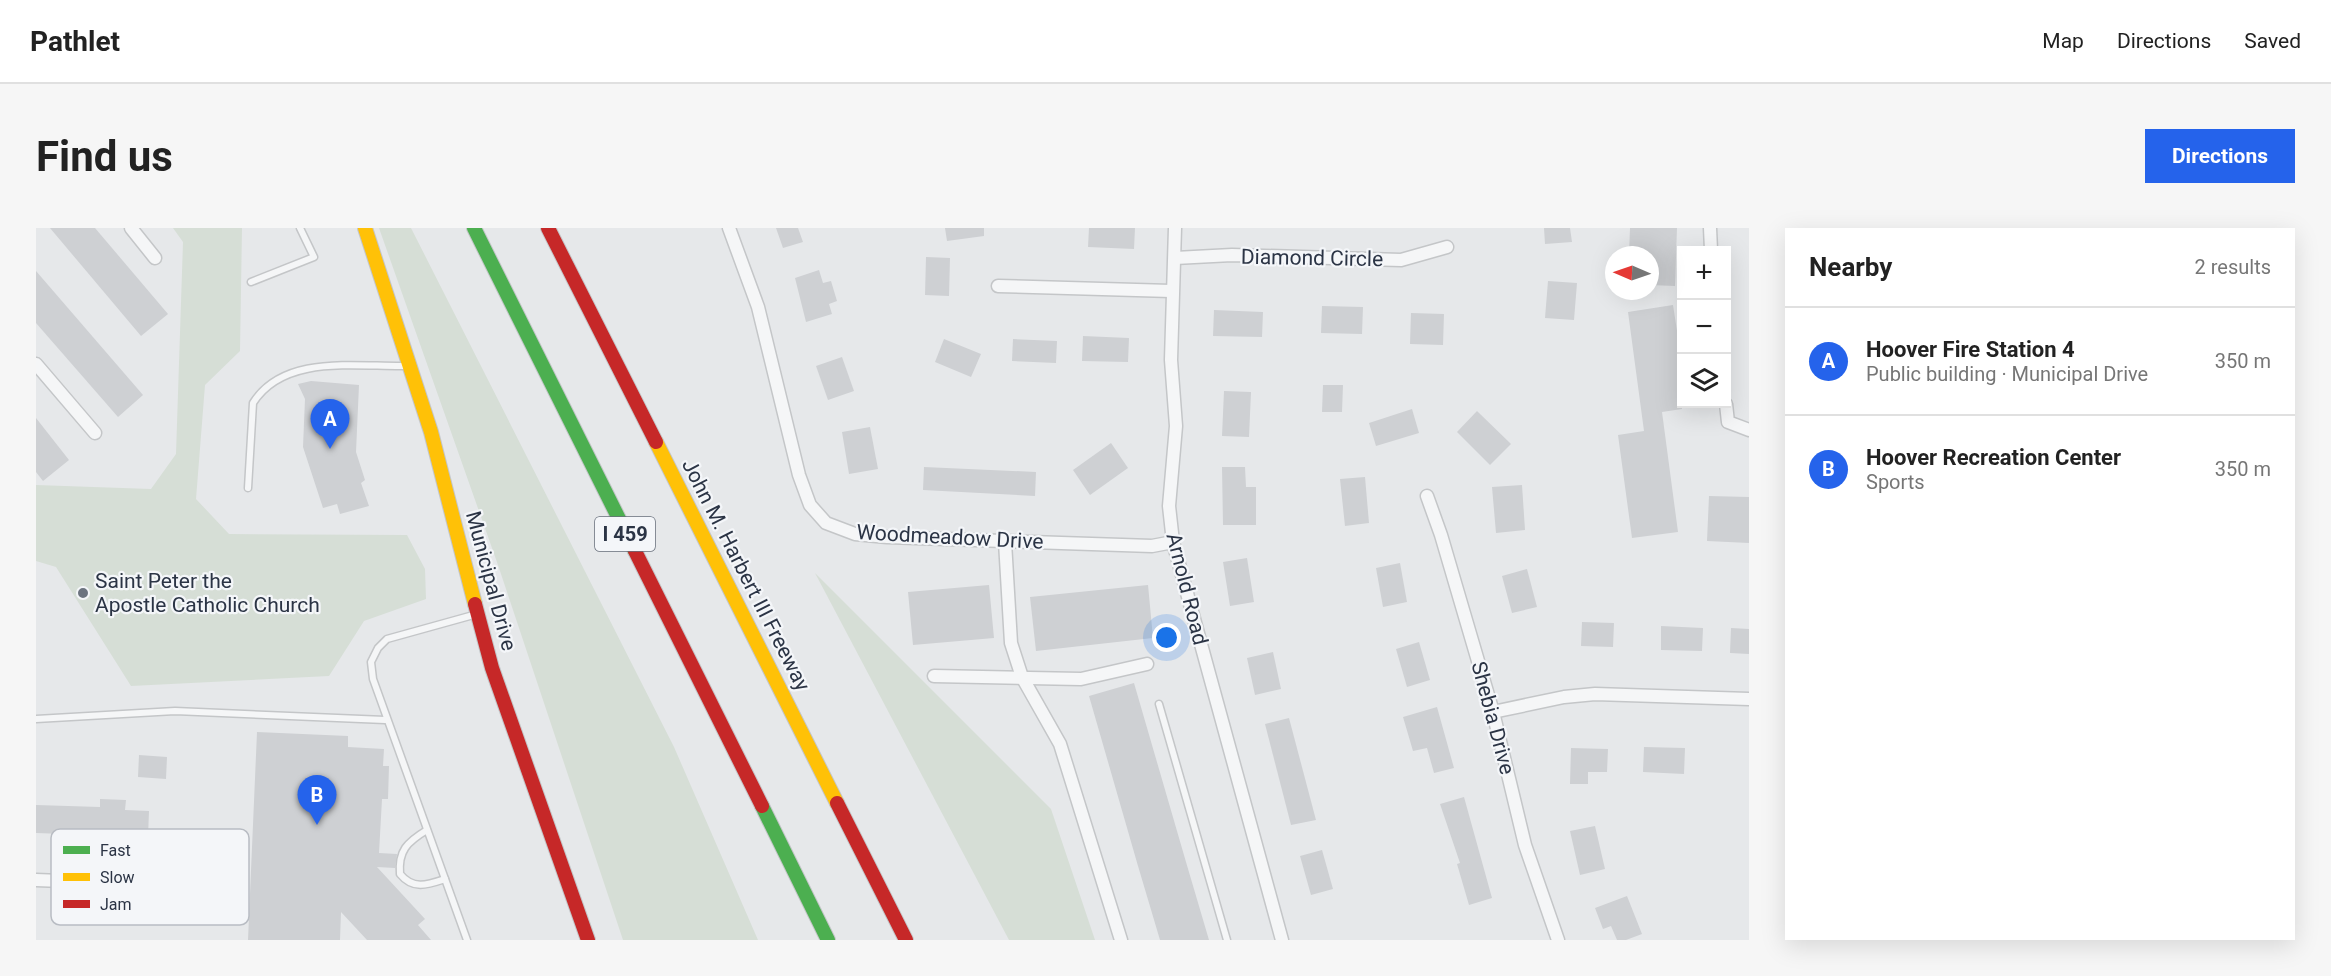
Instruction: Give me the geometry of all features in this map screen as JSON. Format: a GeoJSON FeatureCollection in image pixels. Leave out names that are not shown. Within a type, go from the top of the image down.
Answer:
{"type":"FeatureCollection","features":[{"type":"Feature","properties":{"kind":"main road","name":"Municipal Drive"},"geometry":{"type":"LineString","coordinates":[[365,228],[431,432],[492,668],[588,940]]}},
{"type":"Feature","properties":{"kind":"main road","name":"I 459"},"geometry":{"type":"LineString","coordinates":[[474,228],[828,940]]}},
{"type":"Feature","properties":{"kind":"main road","name":"John M. Harbert III Freeway"},"geometry":{"type":"LineString","coordinates":[[548,228],[906,940]]}},
{"type":"Feature","properties":{"kind":"main road"},"geometry":{"type":"LineString","coordinates":[[841,808],[917,930]]}},
{"type":"Feature","properties":{"kind":"main road"},"geometry":{"type":"LineString","coordinates":[[777,840],[801,918]]}},
{"type":"Feature","properties":{"kind":"street"},"geometry":{"type":"LineString","coordinates":[[130,228],[155,258]]}},
{"type":"Feature","properties":{"kind":"street","name":"Woodmeadow Drive"},"geometry":{"type":"LineString","coordinates":[[729,228],[758,307],[799,475],[810,505],[826,523],[855,534],[1005,542],[1152,546],[1173,542]]}},
{"type":"Feature","properties":{"kind":"street","name":"Arnold Road"},"geometry":{"type":"LineString","coordinates":[[1175,228],[1175,258],[1171,291],[1171,360],[1176,426],[1169,506],[1173,542],[1282,940]]}},
{"type":"Feature","properties":{"kind":"street"},"geometry":{"type":"LineString","coordinates":[[1710,228],[1711,246]]}},
{"type":"Feature","properties":{"kind":"street","name":"Diamond Circle"},"geometry":{"type":"LineString","coordinates":[[1175,258],[1232,255],[1401,260],[1447,247]]}},
{"type":"Feature","properties":{"kind":"street"},"geometry":{"type":"LineString","coordinates":[[998,286],[1171,291]]}},
{"type":"Feature","properties":{"kind":"street"},"geometry":{"type":"LineString","coordinates":[[36,364],[95,433]]}},
{"type":"Feature","properties":{"kind":"street"},"geometry":{"type":"LineString","coordinates":[[1726,408],[1728,422],[1749,430]]}},
{"type":"Feature","properties":{"kind":"street","name":"Shebia Drive"},"geometry":{"type":"LineString","coordinates":[[1427,496],[1441,534],[1492,712],[1525,845],[1558,940]]}},
{"type":"Feature","properties":{"kind":"street"},"geometry":{"type":"LineString","coordinates":[[1005,542],[1011,643],[1022,677],[1060,744],[1121,940]]}},
{"type":"Feature","properties":{"kind":"street"},"geometry":{"type":"LineString","coordinates":[[934,676],[1081,679],[1148,663]]}},
{"type":"Feature","properties":{"kind":"street"},"geometry":{"type":"LineString","coordinates":[[1492,712],[1564,697],[1595,694],[1749,699]]}},
{"type":"Feature","properties":{"kind":"street"},"geometry":{"type":"LineString","coordinates":[[36,880],[51,881]]}},
{"type":"Feature","properties":{"kind":"lane"},"geometry":{"type":"LineString","coordinates":[[251,282],[314,257],[300,228]]}},
{"type":"Feature","properties":{"kind":"lane"},"geometry":{"type":"LineString","coordinates":[[248,488],[253,403],[260,392],[304,369],[322,365],[410,366]]}},
{"type":"Feature","properties":{"kind":"lane"},"geometry":{"type":"LineString","coordinates":[[467,940],[385,720],[373,679],[371,662],[378,648],[387,639],[419,628],[477,614]]}},
{"type":"Feature","properties":{"kind":"lane"},"geometry":{"type":"LineString","coordinates":[[1159,704],[1227,940]]}},
{"type":"Feature","properties":{"kind":"lane"},"geometry":{"type":"LineString","coordinates":[[36,719],[175,711],[385,720]]}},
{"type":"Feature","properties":{"kind":"lane"},"geometry":{"type":"LineString","coordinates":[[427,830],[402,849],[399,861],[400,874],[413,885],[424,885],[445,879]]}},
{"type":"Feature","properties":{"kind":"shaded area"},"geometry":{"type":"Polygon","coordinates":[[[173,228],[242,228],[240,351],[205,385],[196,499],[229,534],[407,535],[425,569],[426,599],[364,621],[329,676],[131,686],[56,567],[36,561],[36,485],[151,489],[176,454],[183,242],[173,228]]]}},
{"type":"Feature","properties":{"kind":"shaded area"},"geometry":{"type":"Polygon","coordinates":[[[379,228],[411,228],[674,747],[758,940],[623,940],[498,565],[379,228]]]}},
{"type":"Feature","properties":{"kind":"shaded area"},"geometry":{"type":"Polygon","coordinates":[[[815,573],[1051,809],[1095,940],[1009,940],[815,573]]]}},
{"type":"Feature","properties":{"kind":"building"},"geometry":{"type":"Polygon","coordinates":[[[50,228],[95,228],[168,314],[141,336],[50,228]]]}},
{"type":"Feature","properties":{"kind":"building"},"geometry":{"type":"Polygon","coordinates":[[[776,228],[798,228],[803,242],[783,248],[776,228]]]}},
{"type":"Feature","properties":{"kind":"building"},"geometry":{"type":"Polygon","coordinates":[[[945,228],[984,228],[984,236],[947,241],[945,228]]]}},
{"type":"Feature","properties":{"kind":"building"},"geometry":{"type":"Polygon","coordinates":[[[1089,228],[1135,228],[1134,249],[1088,247],[1089,228]]]}},
{"type":"Feature","properties":{"kind":"building"},"geometry":{"type":"Polygon","coordinates":[[[1544,228],[1570,228],[1572,242],[1545,244],[1544,228]]]}},
{"type":"Feature","properties":{"kind":"building"},"geometry":{"type":"Polygon","coordinates":[[[1630,228],[1677,228],[1675,286],[1659,285],[1659,246],[1629,246],[1630,228]]]}},
{"type":"Feature","properties":{"kind":"building"},"geometry":{"type":"Polygon","coordinates":[[[926,257],[950,258],[949,296],[925,295],[926,257]]]}},
{"type":"Feature","properties":{"kind":"building"},"geometry":{"type":"Polygon","coordinates":[[[819,270],[823,283],[831,281],[837,301],[829,304],[832,314],[806,322],[795,278],[819,270]]]}},
{"type":"Feature","properties":{"kind":"building"},"geometry":{"type":"Polygon","coordinates":[[[36,271],[143,395],[118,417],[36,323],[36,271]]]}},
{"type":"Feature","properties":{"kind":"building"},"geometry":{"type":"Polygon","coordinates":[[[1548,281],[1577,283],[1574,320],[1545,318],[1548,281]]]}},
{"type":"Feature","properties":{"kind":"building"},"geometry":{"type":"Polygon","coordinates":[[[1673,305],[1677,331],[1677,408],[1682,408],[1662,412],[1678,532],[1632,538],[1618,435],[1644,431],[1628,312],[1673,305]]]}},
{"type":"Feature","properties":{"kind":"building"},"geometry":{"type":"Polygon","coordinates":[[[1322,306],[1363,307],[1362,334],[1321,333],[1322,306]]]}},
{"type":"Feature","properties":{"kind":"building"},"geometry":{"type":"Polygon","coordinates":[[[1214,310],[1263,312],[1262,337],[1213,336],[1214,310]]]}},
{"type":"Feature","properties":{"kind":"building"},"geometry":{"type":"Polygon","coordinates":[[[1411,313],[1444,314],[1443,345],[1410,344],[1411,313]]]}},
{"type":"Feature","properties":{"kind":"building"},"geometry":{"type":"Polygon","coordinates":[[[1083,336],[1129,338],[1128,362],[1082,361],[1083,336]]]}},
{"type":"Feature","properties":{"kind":"building"},"geometry":{"type":"Polygon","coordinates":[[[944,339],[981,354],[971,377],[935,362],[944,339]]]}},
{"type":"Feature","properties":{"kind":"building"},"geometry":{"type":"Polygon","coordinates":[[[1013,339],[1057,341],[1056,363],[1012,361],[1013,339]]]}},
{"type":"Feature","properties":{"kind":"building"},"geometry":{"type":"Polygon","coordinates":[[[842,357],[854,391],[828,400],[816,366],[842,357]]]}},
{"type":"Feature","properties":{"kind":"building"},"geometry":{"type":"Polygon","coordinates":[[[311,381],[359,385],[356,452],[365,480],[361,483],[369,506],[340,514],[337,504],[323,508],[303,447],[305,399],[298,384],[311,381]]]}},
{"type":"Feature","properties":{"kind":"building"},"geometry":{"type":"Polygon","coordinates":[[[1323,385],[1343,385],[1342,412],[1322,412],[1323,385]]]}},
{"type":"Feature","properties":{"kind":"building"},"geometry":{"type":"Polygon","coordinates":[[[1224,391],[1251,392],[1249,437],[1222,436],[1224,391]]]}},
{"type":"Feature","properties":{"kind":"building"},"geometry":{"type":"Polygon","coordinates":[[[1412,409],[1419,433],[1376,446],[1369,423],[1412,409]]]}},
{"type":"Feature","properties":{"kind":"building"},"geometry":{"type":"Polygon","coordinates":[[[1477,411],[1511,444],[1490,465],[1457,432],[1477,411]]]}},
{"type":"Feature","properties":{"kind":"building"},"geometry":{"type":"Polygon","coordinates":[[[36,418],[69,460],[43,481],[36,472],[36,418]]]}},
{"type":"Feature","properties":{"kind":"building"},"geometry":{"type":"Polygon","coordinates":[[[870,427],[878,469],[849,474],[842,432],[870,427]]]}},
{"type":"Feature","properties":{"kind":"building"},"geometry":{"type":"Polygon","coordinates":[[[1111,443],[1128,468],[1090,495],[1073,470],[1111,443]]]}},
{"type":"Feature","properties":{"kind":"building"},"geometry":{"type":"Polygon","coordinates":[[[924,467],[1036,472],[1035,496],[923,490],[924,467]]]}},
{"type":"Feature","properties":{"kind":"building"},"geometry":{"type":"Polygon","coordinates":[[[1222,467],[1245,467],[1246,487],[1256,487],[1256,525],[1223,525],[1222,467]]]}},
{"type":"Feature","properties":{"kind":"building"},"geometry":{"type":"Polygon","coordinates":[[[1365,477],[1369,523],[1345,526],[1340,479],[1365,477]]]}},
{"type":"Feature","properties":{"kind":"building"},"geometry":{"type":"Polygon","coordinates":[[[1522,485],[1525,530],[1496,533],[1492,487],[1522,485]]]}},
{"type":"Feature","properties":{"kind":"building"},"geometry":{"type":"Polygon","coordinates":[[[1709,496],[1749,497],[1749,543],[1707,541],[1709,496]]]}},
{"type":"Feature","properties":{"kind":"building"},"geometry":{"type":"Polygon","coordinates":[[[1247,558],[1254,602],[1230,606],[1223,562],[1247,558]]]}},
{"type":"Feature","properties":{"kind":"building"},"geometry":{"type":"Polygon","coordinates":[[[1400,563],[1407,602],[1383,607],[1376,568],[1400,563]]]}},
{"type":"Feature","properties":{"kind":"building"},"geometry":{"type":"Polygon","coordinates":[[[1527,569],[1537,607],[1512,613],[1502,576],[1527,569]]]}},
{"type":"Feature","properties":{"kind":"building"},"geometry":{"type":"Polygon","coordinates":[[[989,585],[994,638],[913,645],[908,592],[989,585]]]}},
{"type":"Feature","properties":{"kind":"building"},"geometry":{"type":"Polygon","coordinates":[[[1148,585],[1153,638],[1036,651],[1030,597],[1148,585]]]}},
{"type":"Feature","properties":{"kind":"building"},"geometry":{"type":"Polygon","coordinates":[[[1582,622],[1614,623],[1613,647],[1581,646],[1582,622]]]}},
{"type":"Feature","properties":{"kind":"building"},"geometry":{"type":"Polygon","coordinates":[[[1661,626],[1703,628],[1702,651],[1661,650],[1661,626]]]}},
{"type":"Feature","properties":{"kind":"building"},"geometry":{"type":"Polygon","coordinates":[[[1731,628],[1749,629],[1749,654],[1730,653],[1731,628]]]}},
{"type":"Feature","properties":{"kind":"building"},"geometry":{"type":"Polygon","coordinates":[[[1419,642],[1430,680],[1407,687],[1396,649],[1419,642]]]}},
{"type":"Feature","properties":{"kind":"building"},"geometry":{"type":"Polygon","coordinates":[[[1273,652],[1281,689],[1255,695],[1247,658],[1273,652]]]}},
{"type":"Feature","properties":{"kind":"building"},"geometry":{"type":"Polygon","coordinates":[[[1134,683],[1209,940],[1160,940],[1138,866],[1089,696],[1134,683]]]}},
{"type":"Feature","properties":{"kind":"building"},"geometry":{"type":"Polygon","coordinates":[[[1437,707],[1454,768],[1434,773],[1427,748],[1413,751],[1403,717],[1437,707]]]}},
{"type":"Feature","properties":{"kind":"building"},"geometry":{"type":"Polygon","coordinates":[[[1289,718],[1316,820],[1291,825],[1265,724],[1289,718]]]}},
{"type":"Feature","properties":{"kind":"building"},"geometry":{"type":"Polygon","coordinates":[[[257,732],[348,736],[348,747],[384,749],[383,766],[389,766],[388,799],[382,799],[379,853],[397,854],[395,868],[377,867],[425,919],[418,925],[431,940],[367,940],[341,912],[340,940],[248,940],[257,732]]]}},
{"type":"Feature","properties":{"kind":"building"},"geometry":{"type":"Polygon","coordinates":[[[1644,747],[1685,748],[1684,774],[1643,772],[1644,747]]]}},
{"type":"Feature","properties":{"kind":"building"},"geometry":{"type":"Polygon","coordinates":[[[1571,748],[1608,749],[1607,772],[1588,772],[1588,784],[1570,784],[1571,748]]]}},
{"type":"Feature","properties":{"kind":"building"},"geometry":{"type":"Polygon","coordinates":[[[139,755],[167,757],[166,779],[138,777],[139,755]]]}},
{"type":"Feature","properties":{"kind":"building"},"geometry":{"type":"Polygon","coordinates":[[[1464,797],[1492,898],[1469,905],[1457,864],[1460,863],[1440,804],[1464,797]]]}},
{"type":"Feature","properties":{"kind":"building"},"geometry":{"type":"Polygon","coordinates":[[[100,799],[126,800],[125,810],[149,811],[148,829],[51,829],[51,834],[36,833],[36,805],[100,807],[100,799]]]}},
{"type":"Feature","properties":{"kind":"building"},"geometry":{"type":"Polygon","coordinates":[[[1595,826],[1605,869],[1580,875],[1570,831],[1595,826]]]}},
{"type":"Feature","properties":{"kind":"building"},"geometry":{"type":"Polygon","coordinates":[[[1322,850],[1333,889],[1311,895],[1300,856],[1322,850]]]}},
{"type":"Feature","properties":{"kind":"building"},"geometry":{"type":"Polygon","coordinates":[[[1627,896],[1642,934],[1626,940],[1617,940],[1611,926],[1603,929],[1595,908],[1627,896]]]}},
{"type":"Feature","properties":{"kind":"traffic: fast"},"geometry":{"type":"LineString","coordinates":[[474,228],[635,551]]}},
{"type":"Feature","properties":{"kind":"traffic: fast"},"geometry":{"type":"LineString","coordinates":[[762,806],[828,940]]}},
{"type":"Feature","properties":{"kind":"traffic: slow"},"geometry":{"type":"LineString","coordinates":[[365,228],[431,432],[475,604]]}},
{"type":"Feature","properties":{"kind":"traffic: slow"},"geometry":{"type":"LineString","coordinates":[[656,442],[837,803]]}},
{"type":"Feature","properties":{"kind":"traffic: jam"},"geometry":{"type":"LineString","coordinates":[[548,228],[656,442]]}},
{"type":"Feature","properties":{"kind":"traffic: jam"},"geometry":{"type":"LineString","coordinates":[[635,551],[762,806]]}},
{"type":"Feature","properties":{"kind":"traffic: jam"},"geometry":{"type":"LineString","coordinates":[[475,604],[492,668],[588,940]]}},
{"type":"Feature","properties":{"kind":"traffic: jam"},"geometry":{"type":"LineString","coordinates":[[837,803],[906,940]]}},
{"type":"Feature","properties":{"kind":"place","name":"Hoover Fire Station 4"},"geometry":{"type":"Point","coordinates":[330,449]}},
{"type":"Feature","properties":{"kind":"place","name":"Saint Peter the Apostle Catholic Church"},"geometry":{"type":"Point","coordinates":[83,593]}},
{"type":"Feature","properties":{"kind":"place","name":"Hoover Recreation Center"},"geometry":{"type":"Point","coordinates":[317,825]}}]}
